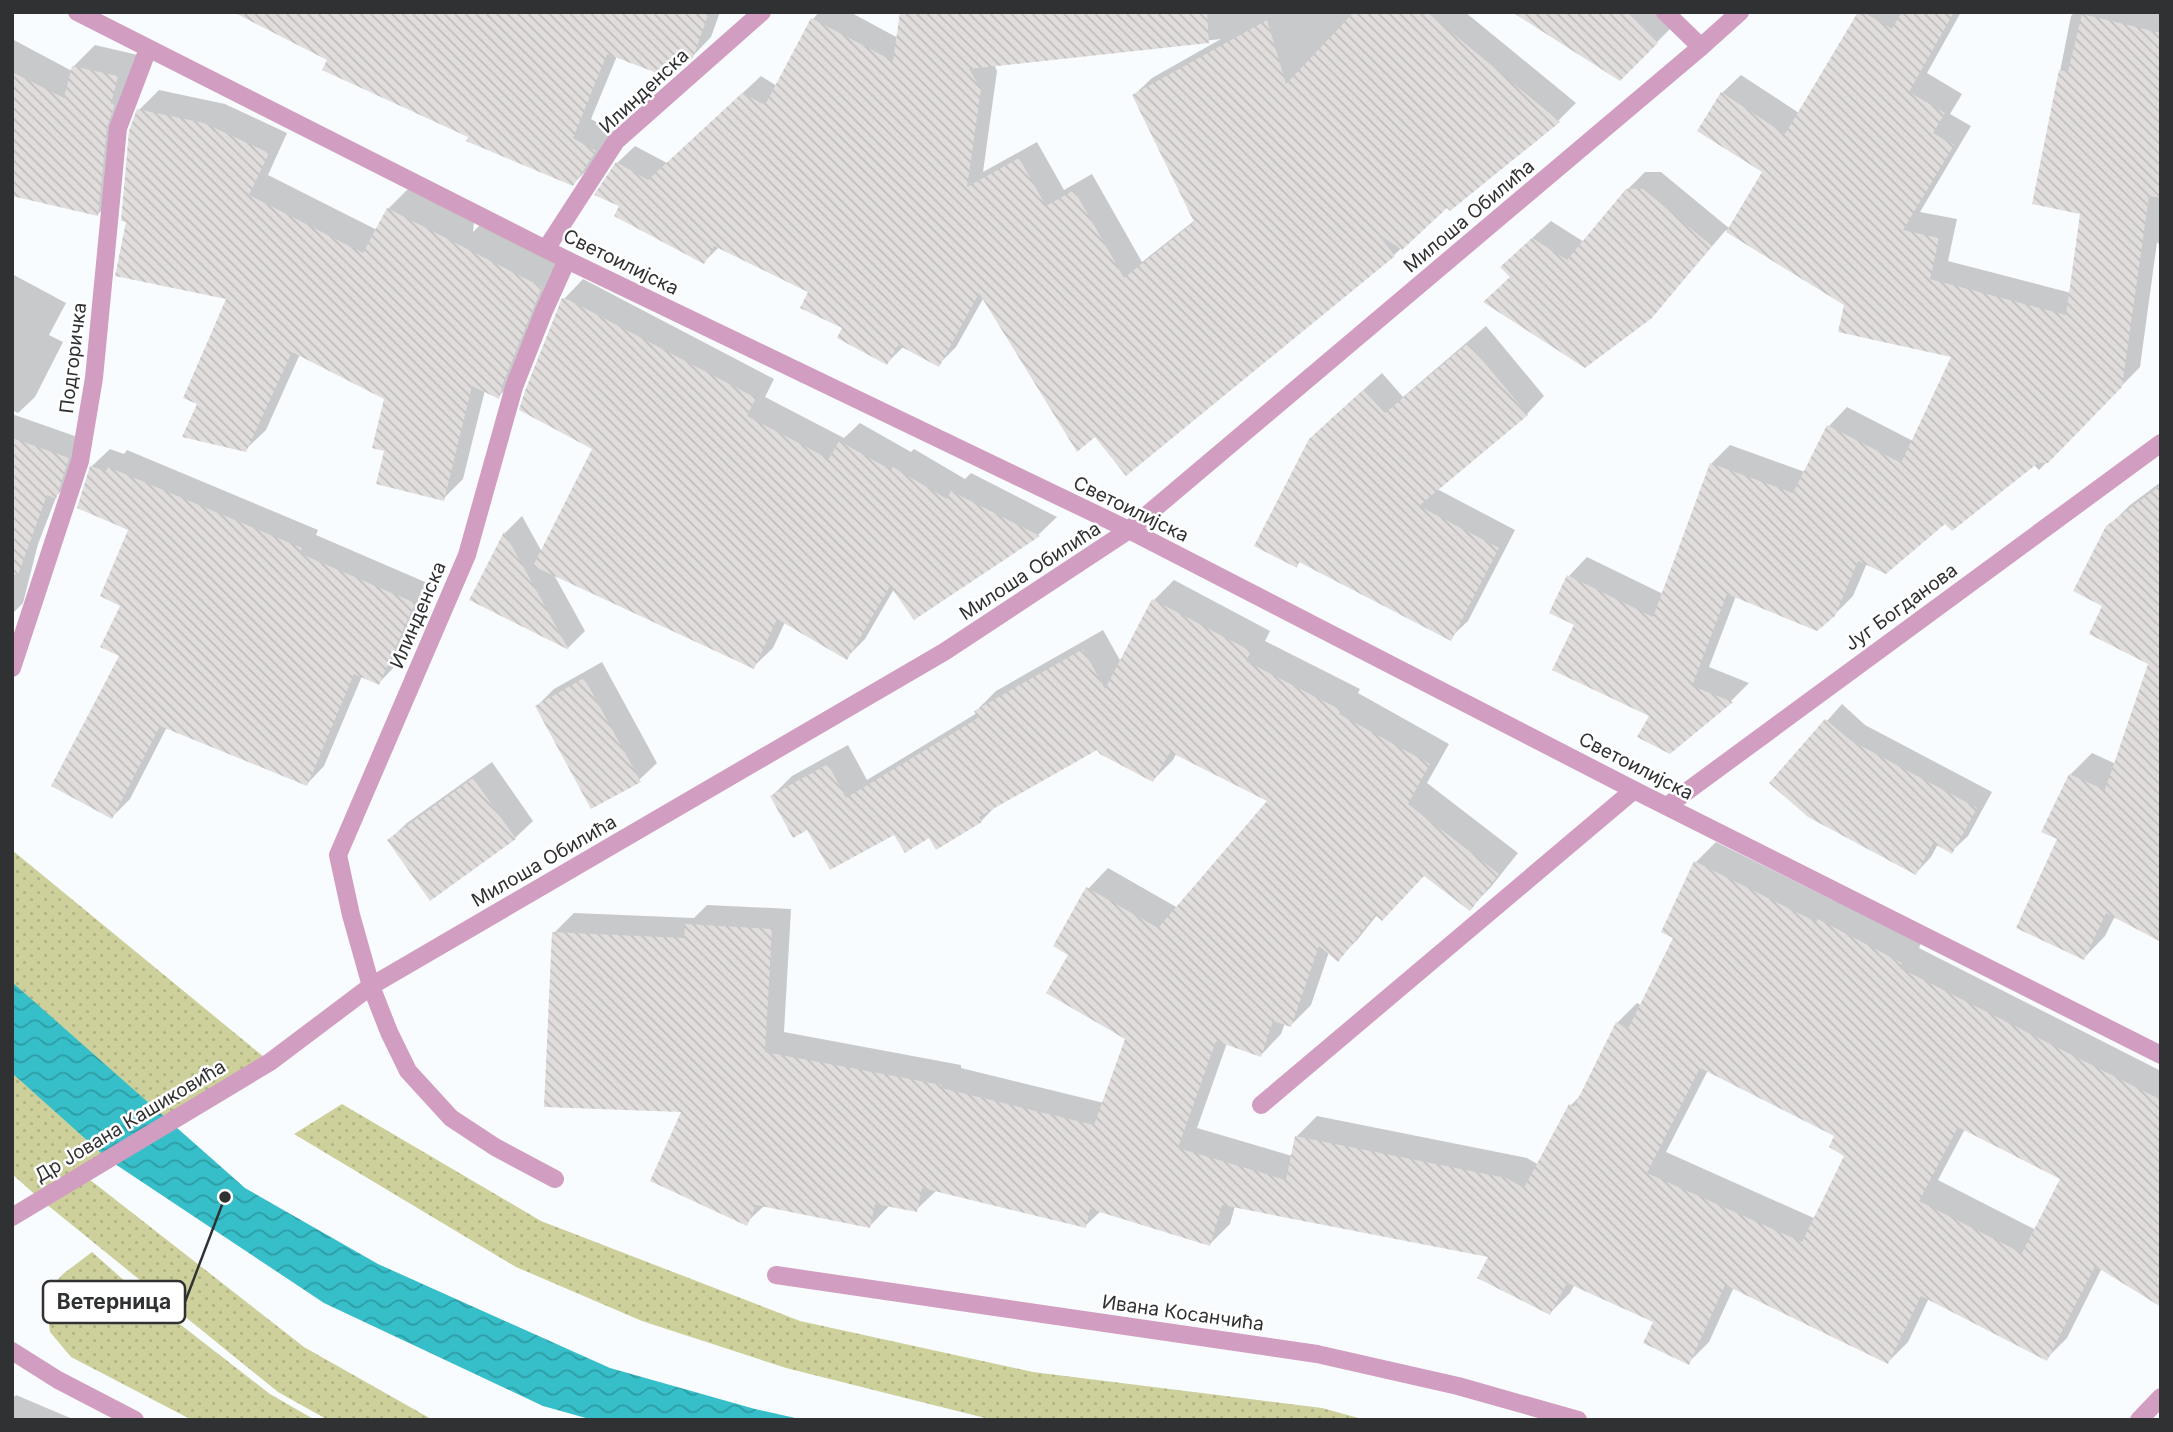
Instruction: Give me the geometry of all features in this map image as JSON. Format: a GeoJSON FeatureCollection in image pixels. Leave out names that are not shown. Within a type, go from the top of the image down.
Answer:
{"type":"FeatureCollection","features":[{"type":"Feature","properties":{"kind":"street","name":"Светоилијска"},"geometry":{"type":"LineString","coordinates":[[77,12],[567,260],[1129,530],[1634,790],[2161,1055]]}},
{"type":"Feature","properties":{"kind":"street","name":"Илинденска"},"geometry":{"type":"LineString","coordinates":[[546,248],[616,141],[762,12]]}},
{"type":"Feature","properties":{"kind":"street"},"geometry":{"type":"LineString","coordinates":[[1665,12],[1701,47]]}},
{"type":"Feature","properties":{"kind":"street","name":"Милоша Обилића"},"geometry":{"type":"LineString","coordinates":[[270,1062],[371,986],[944,652],[1129,530],[1740,12]]}},
{"type":"Feature","properties":{"kind":"street","name":"Подгоричка"},"geometry":{"type":"LineString","coordinates":[[12,668],[80,461],[93,377],[118,128],[148,49]]}},
{"type":"Feature","properties":{"kind":"street","name":"Илинденска"},"geometry":{"type":"LineString","coordinates":[[555,1179],[495,1147],[451,1118],[408,1071],[371,986],[338,855],[467,555],[514,387],[567,260]]}},
{"type":"Feature","properties":{"kind":"street","name":"Југ Богданова"},"geometry":{"type":"LineString","coordinates":[[1667,806],[2161,443]]}},
{"type":"Feature","properties":{"kind":"street"},"geometry":{"type":"LineString","coordinates":[[1261,1105],[1634,790]]}},
{"type":"Feature","properties":{"kind":"street","name":"Др Јована Кашиковића"},"geometry":{"type":"LineString","coordinates":[[12,1217],[270,1062]]}},
{"type":"Feature","properties":{"kind":"street","name":"Ивана Косанчића"},"geometry":{"type":"LineString","coordinates":[[776,1275],[1317,1354],[1458,1386],[1577,1420]]}},
{"type":"Feature","properties":{"kind":"street"},"geometry":{"type":"LineString","coordinates":[[12,1350],[58,1380],[135,1420]]}},
{"type":"Feature","properties":{"kind":"street"},"geometry":{"type":"LineString","coordinates":[[2139,1420],[2161,1397]]}},
{"type":"Feature","properties":{"kind":"green space"},"geometry":{"type":"Polygon","coordinates":[[[12,850],[270,1062],[89,1179],[304,1347],[433,1420],[328,1420],[278,1392],[12,1174],[12,850]]]}},
{"type":"Feature","properties":{"kind":"green space"},"geometry":{"type":"Polygon","coordinates":[[[342,1104],[541,1221],[800,1321],[1033,1372],[1322,1408],[1366,1420],[993,1420],[786,1368],[642,1321],[516,1267],[294,1134],[342,1104]]]}},
{"type":"Feature","properties":{"kind":"green space"},"geometry":{"type":"Polygon","coordinates":[[[92,1252],[127,1283],[270,1394],[315,1420],[192,1420],[71,1357],[50,1332],[47,1310],[49,1289],[63,1274],[92,1252]]]}},
{"type":"Feature","properties":{"kind":"water"},"geometry":{"type":"Polygon","coordinates":[[[12,982],[245,1188],[378,1264],[610,1368],[804,1420],[593,1420],[543,1406],[324,1303],[109,1160],[12,1073],[12,982]]]}},
{"type":"Feature","properties":{"kind":"building"},"geometry":{"type":"Polygon","coordinates":[[[233,12],[709,12],[693,58],[670,78],[607,54],[573,138],[596,151],[573,186],[466,141],[468,137],[322,70],[327,60],[233,12]]]}},
{"type":"Feature","properties":{"kind":"building"},"geometry":{"type":"Polygon","coordinates":[[[900,12],[1207,12],[1209,43],[969,69],[981,89],[967,187],[1019,158],[1046,206],[1074,190],[1124,278],[1194,222],[1132,95],[1267,20],[1286,84],[1354,12],[1427,12],[1560,122],[1450,211],[1447,208],[1402,250],[1377,233],[1395,256],[1126,476],[1095,437],[1077,452],[979,293],[939,367],[898,345],[887,365],[837,338],[842,328],[800,308],[808,292],[714,246],[704,264],[614,216],[619,206],[594,195],[616,162],[648,180],[742,93],[765,105],[811,18],[893,61],[900,12]]]}},
{"type":"Feature","properties":{"kind":"building"},"geometry":{"type":"Polygon","coordinates":[[[1512,12],[1627,12],[1658,43],[1620,81],[1512,12]]]}},
{"type":"Feature","properties":{"kind":"building"},"geometry":{"type":"Polygon","coordinates":[[[1858,12],[1863,12],[1892,29],[1902,12],[1954,12],[1909,92],[1945,113],[1933,133],[1954,145],[1903,230],[1939,238],[1930,279],[2066,315],[2080,214],[2032,204],[2059,70],[2068,72],[2082,14],[2161,33],[2161,198],[2149,196],[2122,387],[2048,463],[2038,463],[1952,531],[1945,524],[1886,574],[1858,561],[1835,616],[1817,631],[1727,594],[1692,686],[1733,702],[1670,754],[1637,737],[1649,716],[1552,670],[1574,625],[1549,613],[1567,575],[1653,617],[1710,463],[1793,493],[1827,425],[1901,463],[1951,357],[1838,332],[1844,305],[1726,232],[1762,172],[1697,131],[1721,92],[1785,134],[1858,12]]]}},
{"type":"Feature","properties":{"kind":"building"},"geometry":{"type":"Polygon","coordinates":[[[72,66],[118,76],[111,104],[115,104],[107,127],[98,216],[12,196],[12,72],[64,98],[72,66]]]}},
{"type":"Feature","properties":{"kind":"building"},"geometry":{"type":"Polygon","coordinates":[[[137,109],[204,123],[269,153],[249,195],[363,253],[387,208],[542,287],[499,399],[472,386],[444,501],[376,484],[384,451],[372,448],[384,399],[292,352],[246,452],[182,437],[197,404],[183,398],[226,299],[115,276],[126,222],[121,221],[129,131],[137,109]]]}},
{"type":"Feature","properties":{"kind":"building"},"geometry":{"type":"Polygon","coordinates":[[[1626,189],[1643,189],[1712,246],[1652,318],[1585,368],[1483,302],[1510,277],[1500,267],[1532,238],[1567,260],[1626,189]]]}},
{"type":"Feature","properties":{"kind":"building"},"geometry":{"type":"Polygon","coordinates":[[[562,298],[756,398],[747,416],[829,459],[839,441],[891,470],[893,467],[947,499],[951,491],[1040,536],[914,620],[890,586],[847,660],[777,619],[754,669],[533,566],[592,449],[519,410],[562,298]]]}},
{"type":"Feature","properties":{"kind":"building"},"geometry":{"type":"Polygon","coordinates":[[[1468,343],[1528,415],[1419,506],[1499,548],[1451,641],[1299,562],[1297,568],[1254,546],[1309,439],[1363,390],[1385,413],[1468,343]]]}},
{"type":"Feature","properties":{"kind":"building"},"geometry":{"type":"Polygon","coordinates":[[[12,438],[69,458],[56,499],[47,495],[18,575],[12,574],[12,438]]]}},
{"type":"Feature","properties":{"kind":"building"},"geometry":{"type":"Polygon","coordinates":[[[90,466],[106,471],[108,467],[302,548],[299,553],[415,603],[379,685],[354,674],[307,786],[160,726],[112,819],[51,786],[119,656],[100,647],[120,606],[100,596],[128,530],[77,508],[90,466]]]}},
{"type":"Feature","properties":{"kind":"building"},"geometry":{"type":"Polygon","coordinates":[[[2161,485],[2161,942],[2106,913],[2084,960],[2016,928],[2057,839],[2041,832],[2069,774],[2105,790],[2148,664],[2089,634],[2102,606],[2073,591],[2106,526],[2161,485]]]}},
{"type":"Feature","properties":{"kind":"building"},"geometry":{"type":"Polygon","coordinates":[[[504,532],[535,588],[569,650],[469,600],[504,532]]]}},
{"type":"Feature","properties":{"kind":"building"},"geometry":{"type":"Polygon","coordinates":[[[1152,599],[1251,651],[1246,661],[1341,710],[1339,714],[1430,764],[1408,804],[1499,874],[1470,911],[1424,876],[1382,921],[1375,915],[1338,962],[1319,946],[1291,1027],[1273,1021],[1261,1057],[1216,1041],[1178,1148],[1286,1180],[1295,1136],[1506,1178],[1524,1188],[1569,1104],[1574,1107],[1616,1022],[1628,1029],[1673,938],[1661,932],[1694,861],[1816,922],[1818,919],[1902,963],[1900,968],[2161,1100],[2161,1307],[2095,1266],[2047,1361],[1921,1296],[1888,1364],[1725,1285],[1689,1365],[1643,1343],[1653,1322],[1567,1283],[1550,1315],[1477,1278],[1488,1257],[1222,1205],[1210,1246],[1090,1209],[1086,1228],[922,1188],[917,1212],[875,1204],[870,1228],[756,1205],[747,1226],[650,1181],[681,1112],[544,1107],[552,932],[684,938],[685,924],[772,929],[765,1052],[942,1085],[941,1088],[1094,1125],[1125,1039],[1046,993],[1068,955],[1053,946],[1086,887],[1158,928],[1267,801],[1170,752],[1153,782],[1097,750],[979,817],[982,822],[936,850],[929,838],[905,853],[894,835],[830,870],[807,830],[793,838],[770,796],[828,764],[846,798],[978,718],[974,711],[1083,649],[1105,689],[1152,599]],[[1700,1068],[1647,1173],[1802,1242],[1844,1156],[1829,1147],[1834,1136],[1700,1068]],[[1958,1127],[1919,1201],[2022,1253],[2060,1179],[1958,1127]]]}},
{"type":"Feature","properties":{"kind":"building"},"geometry":{"type":"Polygon","coordinates":[[[584,678],[641,782],[591,809],[535,706],[584,678]]]}},
{"type":"Feature","properties":{"kind":"building"},"geometry":{"type":"Polygon","coordinates":[[[1825,719],[1850,740],[1977,808],[1952,854],[1933,843],[1916,875],[1808,817],[1769,783],[1825,719]]]}},
{"type":"Feature","properties":{"kind":"building"},"geometry":{"type":"Polygon","coordinates":[[[473,778],[516,839],[430,901],[387,840],[473,778]]]}},
{"type":"Feature","properties":{"kind":"place","name":"Ветерница"},"geometry":{"type":"Point","coordinates":[225,1197]}}]}
